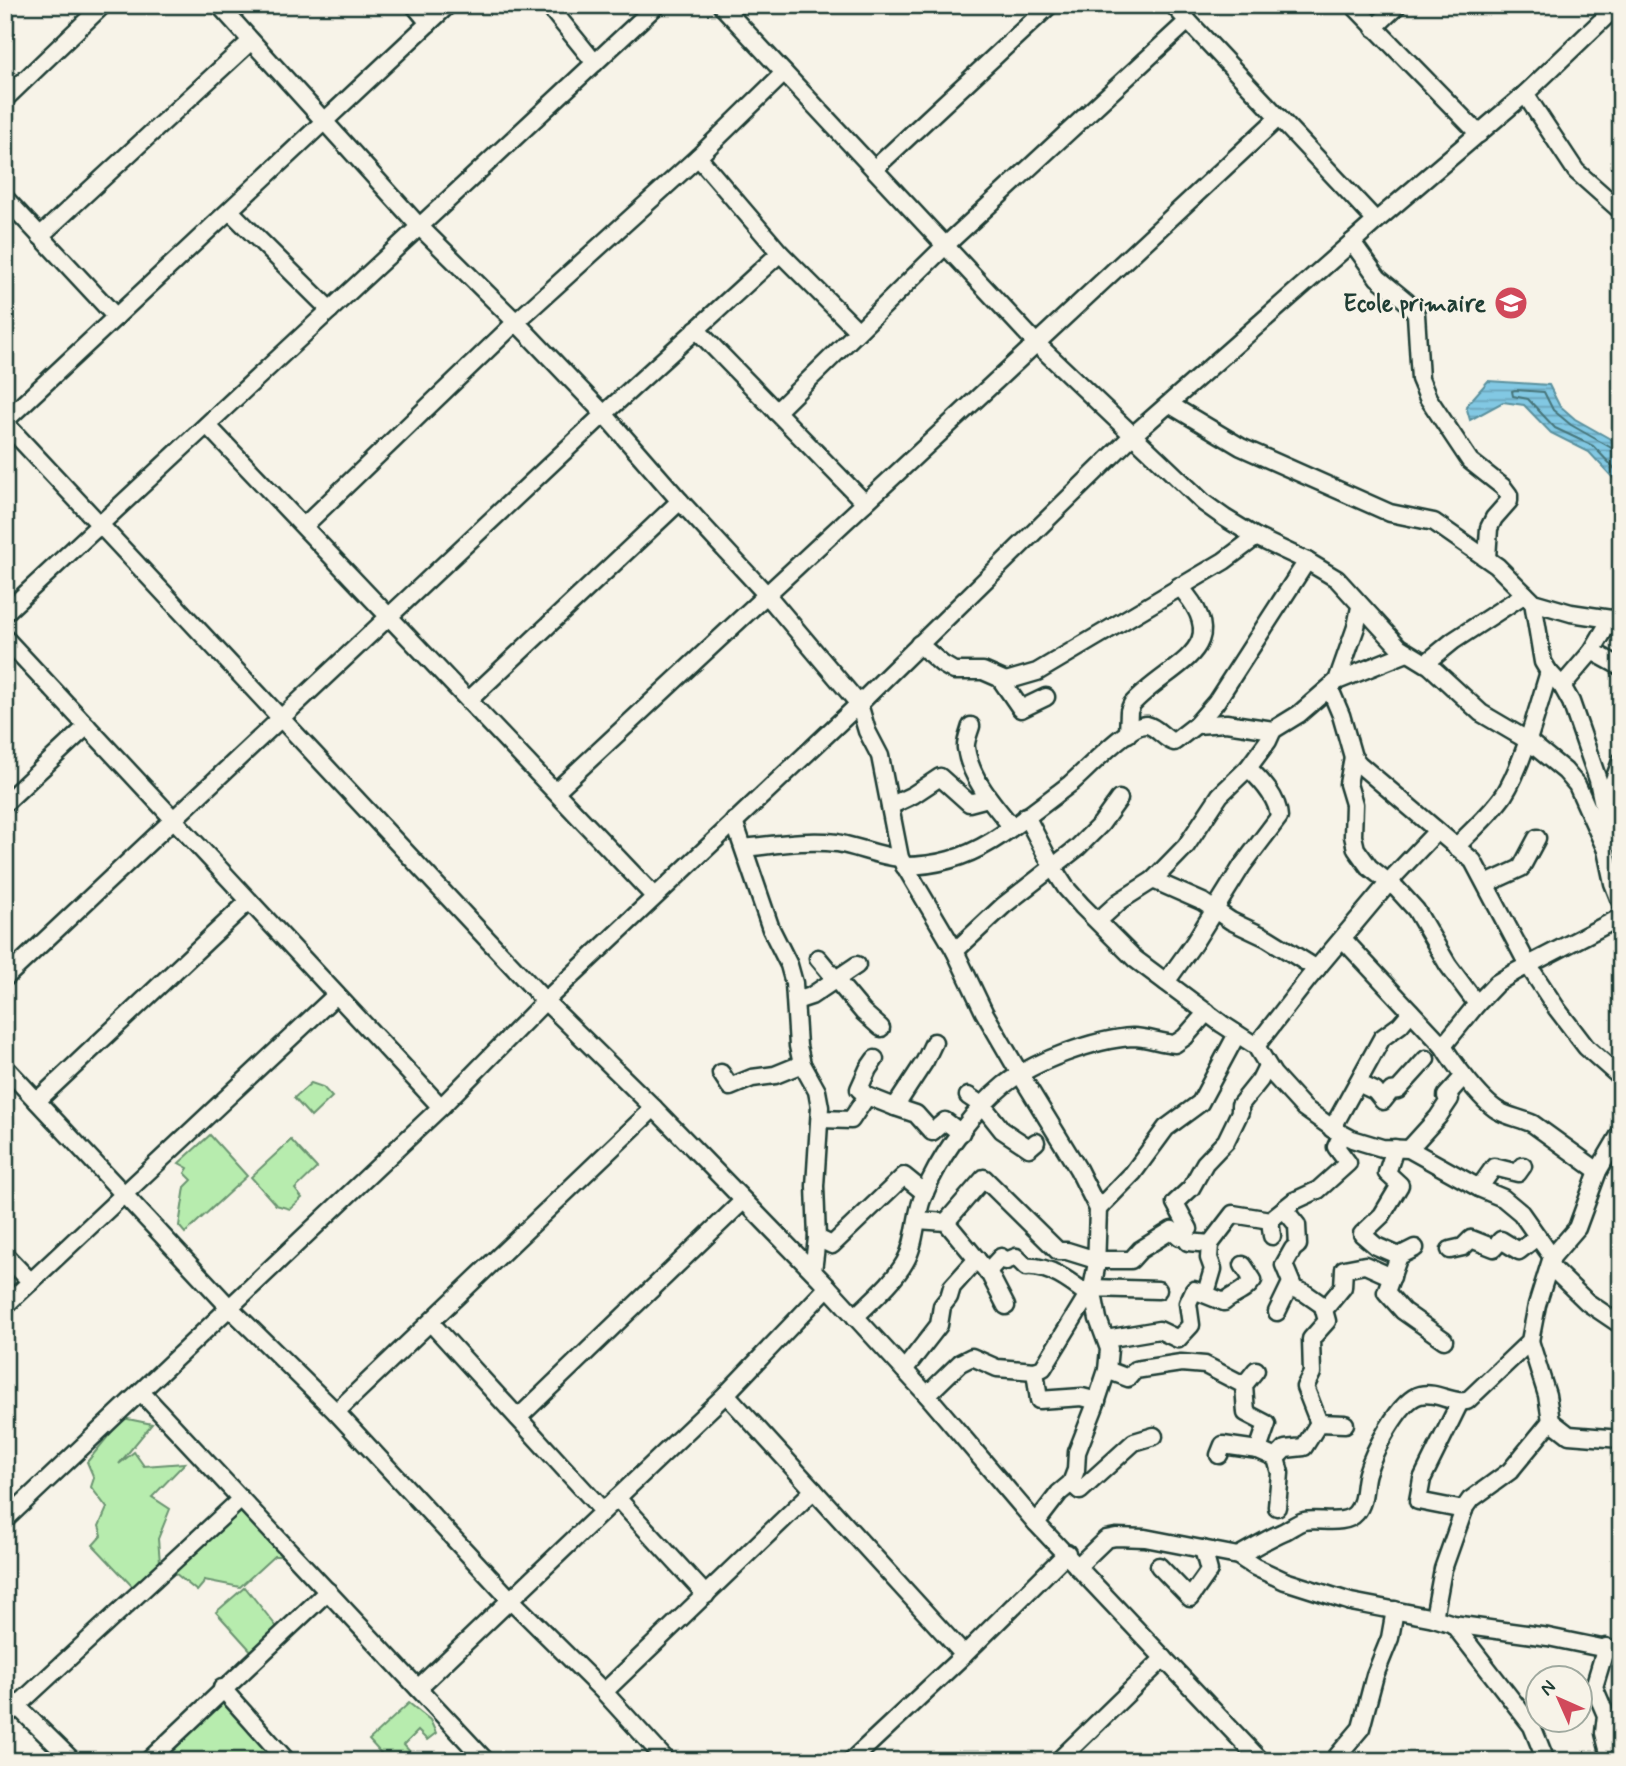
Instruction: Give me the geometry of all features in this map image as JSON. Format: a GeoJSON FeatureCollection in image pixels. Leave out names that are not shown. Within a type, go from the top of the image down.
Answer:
{"type":"FeatureCollection","features":[{"type":"Feature","properties":{"kind":"street"},"geometry":{"type":"LineString","coordinates":[[5,99],[103,5]]}},
{"type":"Feature","properties":{"kind":"street"},"geometry":{"type":"LineString","coordinates":[[219,5],[419,226],[604,414],[767,594],[859,704],[867,732],[880,756],[902,862],[955,951],[984,1012],[1068,1150],[1098,1209],[1096,1260],[1090,1292],[1043,1367],[1035,1371],[997,1368],[972,1357],[960,1363],[927,1395]]}},
{"type":"Feature","properties":{"kind":"street"},"geometry":{"type":"LineString","coordinates":[[414,5],[429,23]]}},
{"type":"Feature","properties":{"kind":"street"},"geometry":{"type":"LineString","coordinates":[[448,5],[5,422],[545,1001],[654,1108],[828,1287],[927,1395],[1035,1523],[1067,1553],[1077,1567],[1164,1658],[1252,1758]]}},
{"type":"Feature","properties":{"kind":"street"},"geometry":{"type":"LineString","coordinates":[[548,5],[595,63]]}},
{"type":"Feature","properties":{"kind":"street"},"geometry":{"type":"LineString","coordinates":[[5,613],[657,5]]}},
{"type":"Feature","properties":{"kind":"street"},"geometry":{"type":"LineString","coordinates":[[721,5],[947,244],[1036,343],[1204,503],[1256,537],[1307,561],[1337,579],[1385,634],[1407,653],[1426,663],[1481,713],[1527,740],[1572,778],[1606,850],[1621,903]]}},
{"type":"Feature","properties":{"kind":"street"},"geometry":{"type":"LineString","coordinates":[[874,169],[1050,5]]}},
{"type":"Feature","properties":{"kind":"street"},"geometry":{"type":"LineString","coordinates":[[1173,5],[1376,221]]}},
{"type":"Feature","properties":{"kind":"street"},"geometry":{"type":"LineString","coordinates":[[1353,5],[1479,134]]}},
{"type":"Feature","properties":{"kind":"street"},"geometry":{"type":"LineString","coordinates":[[1374,28],[1398,5]]}},
{"type":"Feature","properties":{"kind":"street"},"geometry":{"type":"LineString","coordinates":[[5,1520],[441,1107],[545,1001],[859,704],[1132,436],[1525,94],[1618,5]]}},
{"type":"Feature","properties":{"kind":"street"},"geometry":{"type":"LineString","coordinates":[[776,412],[947,244],[1188,21]]}},
{"type":"Feature","properties":{"kind":"street"},"geometry":{"type":"LineString","coordinates":[[40,236],[251,41]]}},
{"type":"Feature","properties":{"kind":"street"},"geometry":{"type":"LineString","coordinates":[[303,526],[516,322],[698,158],[784,73]]}},
{"type":"Feature","properties":{"kind":"street"},"geometry":{"type":"LineString","coordinates":[[1525,94],[1576,171],[1621,211]]}},
{"type":"Feature","properties":{"kind":"street"},"geometry":{"type":"LineString","coordinates":[[556,791],[1279,117]]}},
{"type":"Feature","properties":{"kind":"street"},"geometry":{"type":"LineString","coordinates":[[698,158],[780,253],[858,331]]}},
{"type":"Feature","properties":{"kind":"street"},"geometry":{"type":"LineString","coordinates":[[5,198],[117,317]]}},
{"type":"Feature","properties":{"kind":"street"},"geometry":{"type":"LineString","coordinates":[[230,211],[330,310]]}},
{"type":"Feature","properties":{"kind":"street"},"geometry":{"type":"LineString","coordinates":[[1352,242],[1378,278],[1406,301],[1416,314],[1420,379],[1428,398],[1470,461],[1509,495],[1509,501],[1491,524],[1487,558]]}},
{"type":"Feature","properties":{"kind":"street"},"geometry":{"type":"LineString","coordinates":[[5,978],[604,414],[780,253]]}},
{"type":"Feature","properties":{"kind":"street"},"geometry":{"type":"LineString","coordinates":[[696,329],[865,503]]}},
{"type":"Feature","properties":{"kind":"street"},"geometry":{"type":"LineString","coordinates":[[1169,404],[1241,447],[1390,513],[1434,522],[1487,558],[1509,576],[1529,598],[1571,613],[1616,617]]}},
{"type":"Feature","properties":{"kind":"street"},"geometry":{"type":"LineString","coordinates":[[207,425],[654,897]]}},
{"type":"Feature","properties":{"kind":"street"},"geometry":{"type":"LineString","coordinates":[[469,700],[680,501]]}},
{"type":"Feature","properties":{"kind":"street"},"geometry":{"type":"LineString","coordinates":[[919,644],[949,669],[983,671],[1001,680],[1006,681],[1042,670],[1224,561],[1256,537]]}},
{"type":"Feature","properties":{"kind":"street"},"geometry":{"type":"LineString","coordinates":[[744,848],[822,842],[851,846],[902,862],[931,865],[948,861],[992,841],[1072,782],[1106,750],[1128,734],[1147,725],[1173,743],[1196,725],[1216,702],[1307,561]]}},
{"type":"Feature","properties":{"kind":"street"},"geometry":{"type":"LineString","coordinates":[[1128,734],[1132,704],[1183,661],[1201,641],[1202,628],[1197,608],[1179,586]]}},
{"type":"Feature","properties":{"kind":"street"},"geometry":{"type":"LineString","coordinates":[[1426,663],[1453,641],[1529,598]]}},
{"type":"Feature","properties":{"kind":"street"},"geometry":{"type":"LineString","coordinates":[[1529,598],[1540,652],[1549,672],[1562,686],[1585,739],[1598,780],[1604,810],[1606,850]]}},
{"type":"Feature","properties":{"kind":"street"},"geometry":{"type":"LineString","coordinates":[[1360,607],[1356,627],[1333,685],[1353,757],[1348,784],[1354,804],[1354,845],[1369,867],[1416,910],[1447,965],[1477,1004]]}},
{"type":"Feature","properties":{"kind":"street"},"geometry":{"type":"LineString","coordinates":[[1562,686],[1616,617]]}},
{"type":"Feature","properties":{"kind":"street"},"geometry":{"type":"LineString","coordinates":[[5,638],[441,1107]]}},
{"type":"Feature","properties":{"kind":"street"},"geometry":{"type":"LineString","coordinates":[[1592,651],[1621,667]]}},
{"type":"Feature","properties":{"kind":"street"},"geometry":{"type":"LineString","coordinates":[[1098,921],[1120,901],[1153,880],[1186,846],[1220,795],[1248,768],[1273,730],[1299,714],[1333,685],[1407,653]]}},
{"type":"Feature","properties":{"kind":"street"},"geometry":{"type":"LineString","coordinates":[[1456,847],[1503,797],[1527,740],[1549,672]]}},
{"type":"Feature","properties":{"kind":"street"},"geometry":{"type":"LineString","coordinates":[[1001,680],[1021,709],[1046,696]]}},
{"type":"Feature","properties":{"kind":"street"},"geometry":{"type":"LineString","coordinates":[[1196,725],[1226,723],[1273,730]]}},
{"type":"Feature","properties":{"kind":"street"},"geometry":{"type":"LineString","coordinates":[[5,803],[87,726]]}},
{"type":"Feature","properties":{"kind":"street"},"geometry":{"type":"LineString","coordinates":[[971,726],[965,746],[972,767],[988,798],[1012,827]]}},
{"type":"Feature","properties":{"kind":"street"},"geometry":{"type":"LineString","coordinates":[[1353,757],[1473,861],[1528,965],[1576,1035],[1621,1078]]}},
{"type":"Feature","properties":{"kind":"street"},"geometry":{"type":"LineString","coordinates":[[1604,810],[1621,761]]}},
{"type":"Feature","properties":{"kind":"street"},"geometry":{"type":"LineString","coordinates":[[1166,982],[1242,866],[1279,817],[1279,810],[1268,790],[1248,768]]}},
{"type":"Feature","properties":{"kind":"street"},"geometry":{"type":"LineString","coordinates":[[890,806],[940,777],[969,803],[988,798]]}},
{"type":"Feature","properties":{"kind":"street"},"geometry":{"type":"LineString","coordinates":[[955,951],[1003,906],[1053,868],[1101,824],[1119,799]]}},
{"type":"Feature","properties":{"kind":"street"},"geometry":{"type":"LineString","coordinates":[[1026,817],[1071,895],[1135,958],[1256,1046],[1267,1066],[1304,1108],[1337,1131],[1382,1148],[1402,1148],[1510,1203],[1521,1213],[1551,1261],[1587,1302],[1621,1325]]}},
{"type":"Feature","properties":{"kind":"street"},"geometry":{"type":"LineString","coordinates":[[734,821],[771,929],[789,965],[796,1001],[798,1046],[802,1064],[817,1091],[821,1119],[815,1186],[817,1238],[813,1271]]}},
{"type":"Feature","properties":{"kind":"street"},"geometry":{"type":"LineString","coordinates":[[1256,1046],[1389,883],[1437,831]]}},
{"type":"Feature","properties":{"kind":"street"},"geometry":{"type":"LineString","coordinates":[[1486,884],[1521,868],[1537,838]]}},
{"type":"Feature","properties":{"kind":"street"},"geometry":{"type":"LineString","coordinates":[[1153,880],[1195,897],[1236,925],[1289,950],[1317,969]]}},
{"type":"Feature","properties":{"kind":"street"},"geometry":{"type":"LineString","coordinates":[[37,1101],[249,901]]}},
{"type":"Feature","properties":{"kind":"street"},"geometry":{"type":"LineString","coordinates":[[1443,1046],[1497,983],[1621,917]]}},
{"type":"Feature","properties":{"kind":"street"},"geometry":{"type":"LineString","coordinates":[[1343,939],[1443,1046],[1464,1076],[1497,1111],[1518,1116],[1533,1124],[1598,1171]]}},
{"type":"Feature","properties":{"kind":"street"},"geometry":{"type":"LineString","coordinates":[[818,958],[863,1012],[881,1028]]}},
{"type":"Feature","properties":{"kind":"street"},"geometry":{"type":"LineString","coordinates":[[796,1001],[811,996],[857,965]]}},
{"type":"Feature","properties":{"kind":"street"},"geometry":{"type":"LineString","coordinates":[[5,1306],[336,995]]}},
{"type":"Feature","properties":{"kind":"street"},"geometry":{"type":"LineString","coordinates":[[855,1317],[880,1293],[905,1261],[918,1220],[919,1207],[942,1158],[983,1106],[1007,1083],[1020,1074],[1068,1053],[1113,1040],[1134,1037],[1175,1044],[1185,1037],[1207,1012]]}},
{"type":"Feature","properties":{"kind":"street"},"geometry":{"type":"LineString","coordinates":[[1206,1293],[1213,1269],[1209,1258],[1210,1244],[1233,1214],[1271,1228],[1284,1209],[1294,1201],[1318,1190],[1348,1163],[1336,1147],[1337,1131],[1382,1038],[1400,1025],[1411,1012]]}},
{"type":"Feature","properties":{"kind":"street"},"geometry":{"type":"LineString","coordinates":[[1098,1209],[1133,1173],[1166,1128],[1200,1103],[1237,1034]]}},
{"type":"Feature","properties":{"kind":"street"},"geometry":{"type":"LineString","coordinates":[[895,1107],[934,1042]]}},
{"type":"Feature","properties":{"kind":"street"},"geometry":{"type":"LineString","coordinates":[[876,1059],[859,1089],[866,1097],[916,1114],[932,1132],[945,1121],[961,1133]]}},
{"type":"Feature","properties":{"kind":"street"},"geometry":{"type":"LineString","coordinates":[[1358,1083],[1375,1091],[1383,1101],[1391,1091],[1398,1090],[1426,1059]]}},
{"type":"Feature","properties":{"kind":"street"},"geometry":{"type":"LineString","coordinates":[[721,1073],[730,1087],[752,1078],[775,1075],[802,1064]]}},
{"type":"Feature","properties":{"kind":"street"},"geometry":{"type":"LineString","coordinates":[[946,1222],[984,1178],[1058,1251],[1096,1260],[1131,1261],[1140,1250],[1172,1230],[1180,1237],[1189,1229],[1175,1203],[1191,1188],[1205,1163],[1226,1141],[1240,1112],[1240,1105],[1260,1080],[1267,1066]]}},
{"type":"Feature","properties":{"kind":"street"},"geometry":{"type":"LineString","coordinates":[[5,1068],[230,1308],[336,1412],[509,1598],[604,1692],[667,1761]]}},
{"type":"Feature","properties":{"kind":"street"},"geometry":{"type":"LineString","coordinates":[[1399,1256],[1376,1245],[1362,1234],[1382,1215],[1400,1185],[1387,1173],[1402,1148],[1438,1117],[1450,1099],[1446,1096],[1464,1076]]}},
{"type":"Feature","properties":{"kind":"street"},"geometry":{"type":"LineString","coordinates":[[968,1096],[983,1106],[1002,1130],[1030,1148],[1036,1142]]}},
{"type":"Feature","properties":{"kind":"street"},"geometry":{"type":"LineString","coordinates":[[821,1119],[852,1121],[866,1097]]}},
{"type":"Feature","properties":{"kind":"street"},"geometry":{"type":"LineString","coordinates":[[336,1412],[654,1108]]}},
{"type":"Feature","properties":{"kind":"street"},"geometry":{"type":"LineString","coordinates":[[1621,1132],[1598,1171],[1577,1228],[1551,1261],[1537,1305],[1530,1341],[1547,1395],[1551,1420],[1569,1435],[1621,1439]]}},
{"type":"Feature","properties":{"kind":"street"},"geometry":{"type":"LineString","coordinates":[[1479,1188],[1494,1167],[1518,1174],[1523,1166]]}},
{"type":"Feature","properties":{"kind":"street"},"geometry":{"type":"LineString","coordinates":[[817,1238],[832,1245],[904,1176],[925,1193]]}},
{"type":"Feature","properties":{"kind":"street"},"geometry":{"type":"LineString","coordinates":[[518,1418],[743,1202]]}},
{"type":"Feature","properties":{"kind":"street"},"geometry":{"type":"LineString","coordinates":[[1284,1209],[1297,1225],[1298,1245],[1293,1248],[1284,1265],[1294,1289],[1325,1307]]}},
{"type":"Feature","properties":{"kind":"street"},"geometry":{"type":"LineString","coordinates":[[918,1220],[946,1222],[982,1265],[1006,1306]]}},
{"type":"Feature","properties":{"kind":"street"},"geometry":{"type":"LineString","coordinates":[[1183,1234],[1188,1242],[1210,1244]]}},
{"type":"Feature","properties":{"kind":"street"},"geometry":{"type":"LineString","coordinates":[[1450,1250],[1463,1247],[1471,1239],[1494,1248],[1501,1240],[1519,1251],[1537,1237]]}},
{"type":"Feature","properties":{"kind":"street"},"geometry":{"type":"LineString","coordinates":[[1415,1248],[1399,1256],[1386,1293],[1403,1311],[1444,1340]]}},
{"type":"Feature","properties":{"kind":"street"},"geometry":{"type":"LineString","coordinates":[[5,1255],[31,1282]]}},
{"type":"Feature","properties":{"kind":"street"},"geometry":{"type":"LineString","coordinates":[[904,1370],[939,1325],[943,1306],[952,1287],[982,1265],[1001,1257],[1006,1261],[1016,1257],[1026,1267],[1037,1266],[1090,1292],[1158,1290]]}},
{"type":"Feature","properties":{"kind":"street"},"geometry":{"type":"LineString","coordinates":[[1105,1339],[1159,1330],[1178,1339],[1191,1325],[1188,1303],[1194,1290],[1224,1302],[1245,1292],[1253,1280],[1243,1265]]}},
{"type":"Feature","properties":{"kind":"street"},"geometry":{"type":"LineString","coordinates":[[1319,1423],[1305,1387],[1311,1373],[1311,1339],[1327,1321],[1324,1310],[1343,1287],[1344,1269],[1365,1265],[1392,1278]]}},
{"type":"Feature","properties":{"kind":"street"},"geometry":{"type":"LineString","coordinates":[[1277,1312],[1292,1283]]}},
{"type":"Feature","properties":{"kind":"street"},"geometry":{"type":"LineString","coordinates":[[418,1688],[509,1598],[726,1394],[828,1287]]}},
{"type":"Feature","properties":{"kind":"street"},"geometry":{"type":"LineString","coordinates":[[1035,1523],[1059,1493],[1071,1483],[1076,1470],[1077,1452],[1107,1370],[1109,1349],[1090,1292]]}},
{"type":"Feature","properties":{"kind":"street"},"geometry":{"type":"LineString","coordinates":[[431,1323],[603,1511]]}},
{"type":"Feature","properties":{"kind":"street"},"geometry":{"type":"LineString","coordinates":[[1238,1556],[1303,1521],[1350,1518],[1357,1512],[1365,1494],[1366,1476],[1373,1458],[1392,1423],[1409,1401],[1420,1395],[1439,1394],[1460,1402],[1467,1401],[1530,1341]]}},
{"type":"Feature","properties":{"kind":"street"},"geometry":{"type":"LineString","coordinates":[[1107,1370],[1128,1378],[1135,1370],[1181,1363],[1205,1365],[1244,1385]]}},
{"type":"Feature","properties":{"kind":"street"},"geometry":{"type":"LineString","coordinates":[[1256,1370],[1244,1385],[1247,1413],[1267,1424],[1258,1450]]}},
{"type":"Feature","properties":{"kind":"street"},"geometry":{"type":"LineString","coordinates":[[1035,1371],[1039,1400],[1082,1397],[1097,1401]]}},
{"type":"Feature","properties":{"kind":"street"},"geometry":{"type":"LineString","coordinates":[[141,1392],[486,1761]]}},
{"type":"Feature","properties":{"kind":"street"},"geometry":{"type":"LineString","coordinates":[[726,1394],[964,1655]]}},
{"type":"Feature","properties":{"kind":"street"},"geometry":{"type":"LineString","coordinates":[[1460,1402],[1422,1479],[1418,1501],[1464,1510]]}},
{"type":"Feature","properties":{"kind":"street"},"geometry":{"type":"LineString","coordinates":[[1434,1618],[1443,1569],[1464,1510],[1470,1500],[1510,1472],[1551,1420]]}},
{"type":"Feature","properties":{"kind":"street"},"geometry":{"type":"LineString","coordinates":[[1319,1423],[1345,1424]]}},
{"type":"Feature","properties":{"kind":"street"},"geometry":{"type":"LineString","coordinates":[[1276,1458],[1285,1449],[1304,1447],[1319,1423]]}},
{"type":"Feature","properties":{"kind":"street"},"geometry":{"type":"LineString","coordinates":[[1071,1483],[1080,1491],[1134,1442],[1154,1436]]}},
{"type":"Feature","properties":{"kind":"street"},"geometry":{"type":"LineString","coordinates":[[1219,1455],[1223,1445],[1258,1450],[1276,1458]]}},
{"type":"Feature","properties":{"kind":"street"},"geometry":{"type":"LineString","coordinates":[[1276,1458],[1280,1473],[1277,1507]]}},
{"type":"Feature","properties":{"kind":"street"},"geometry":{"type":"LineString","coordinates":[[604,1692],[814,1490]]}},
{"type":"Feature","properties":{"kind":"street"},"geometry":{"type":"LineString","coordinates":[[617,1498],[706,1595]]}},
{"type":"Feature","properties":{"kind":"street"},"geometry":{"type":"LineString","coordinates":[[73,1761],[11,1711],[241,1499]]}},
{"type":"Feature","properties":{"kind":"street"},"geometry":{"type":"LineString","coordinates":[[1077,1567],[1100,1543],[1116,1537],[1145,1538],[1238,1556],[1286,1581],[1351,1602],[1453,1624],[1613,1649],[1594,1687],[1605,1715],[1604,1733],[1611,1761]]}},
{"type":"Feature","properties":{"kind":"street"},"geometry":{"type":"LineString","coordinates":[[1159,1566],[1190,1598],[1209,1571],[1203,1549]]}},
{"type":"Feature","properties":{"kind":"street"},"geometry":{"type":"LineString","coordinates":[[851,1761],[1067,1553]]}},
{"type":"Feature","properties":{"kind":"street"},"geometry":{"type":"LineString","coordinates":[[148,1761],[222,1688],[328,1591]]}},
{"type":"Feature","properties":{"kind":"street"},"geometry":{"type":"LineString","coordinates":[[1333,1761],[1361,1728],[1375,1675],[1391,1638],[1395,1610]]}},
{"type":"Feature","properties":{"kind":"street"},"geometry":{"type":"LineString","coordinates":[[1453,1624],[1532,1726],[1546,1761]]}},
{"type":"Feature","properties":{"kind":"street"},"geometry":{"type":"LineString","coordinates":[[1058,1761],[1164,1658]]}},
{"type":"Feature","properties":{"kind":"street"},"geometry":{"type":"LineString","coordinates":[[222,1688],[287,1761]]}},
{"type":"Feature","properties":{"kind":"green space"},"geometry":{"type":"Polygon","coordinates":[[[311,1083],[323,1087],[332,1097],[311,1117],[294,1098],[311,1083]]]}},
{"type":"Feature","properties":{"kind":"green space"},"geometry":{"type":"Polygon","coordinates":[[[210,1135],[247,1176],[185,1233],[179,1226],[185,1187],[192,1180],[185,1173],[188,1168],[179,1163],[210,1135]]]}},
{"type":"Feature","properties":{"kind":"green space"},"geometry":{"type":"Polygon","coordinates":[[[291,1140],[317,1168],[295,1189],[302,1198],[290,1209],[276,1205],[251,1177],[291,1140]]]}},
{"type":"Feature","properties":{"kind":"green space"},"geometry":{"type":"Polygon","coordinates":[[[123,1418],[152,1424],[119,1464],[134,1452],[144,1466],[185,1463],[152,1497],[170,1509],[158,1539],[160,1562],[133,1587],[93,1545],[102,1535],[99,1526],[107,1508],[91,1487],[94,1478],[87,1462],[123,1418]]]}},
{"type":"Feature","properties":{"kind":"green space"},"geometry":{"type":"Polygon","coordinates":[[[240,1504],[283,1556],[274,1556],[240,1587],[204,1580],[197,1591],[170,1569],[240,1504]]]}},
{"type":"Feature","properties":{"kind":"green space"},"geometry":{"type":"Polygon","coordinates":[[[245,1587],[280,1631],[253,1653],[216,1612],[245,1587]]]}},
{"type":"Feature","properties":{"kind":"green space"},"geometry":{"type":"Polygon","coordinates":[[[222,1692],[280,1761],[167,1761],[167,1753],[222,1692]]]}},
{"type":"Feature","properties":{"kind":"green space"},"geometry":{"type":"Polygon","coordinates":[[[409,1703],[430,1720],[436,1733],[427,1740],[418,1731],[404,1745],[418,1761],[388,1761],[369,1740],[409,1703]]]}},
{"type":"Feature","properties":{"kind":"water"},"geometry":{"type":"Polygon","coordinates":[[[1488,381],[1549,385],[1559,405],[1575,419],[1621,445],[1621,479],[1614,479],[1589,452],[1551,433],[1524,405],[1503,402],[1470,420],[1466,406],[1488,381]]]}},
{"type":"Feature","properties":{"kind":"place","name":"Ecole primaire"},"geometry":{"type":"Point","coordinates":[1511,303]}}]}
